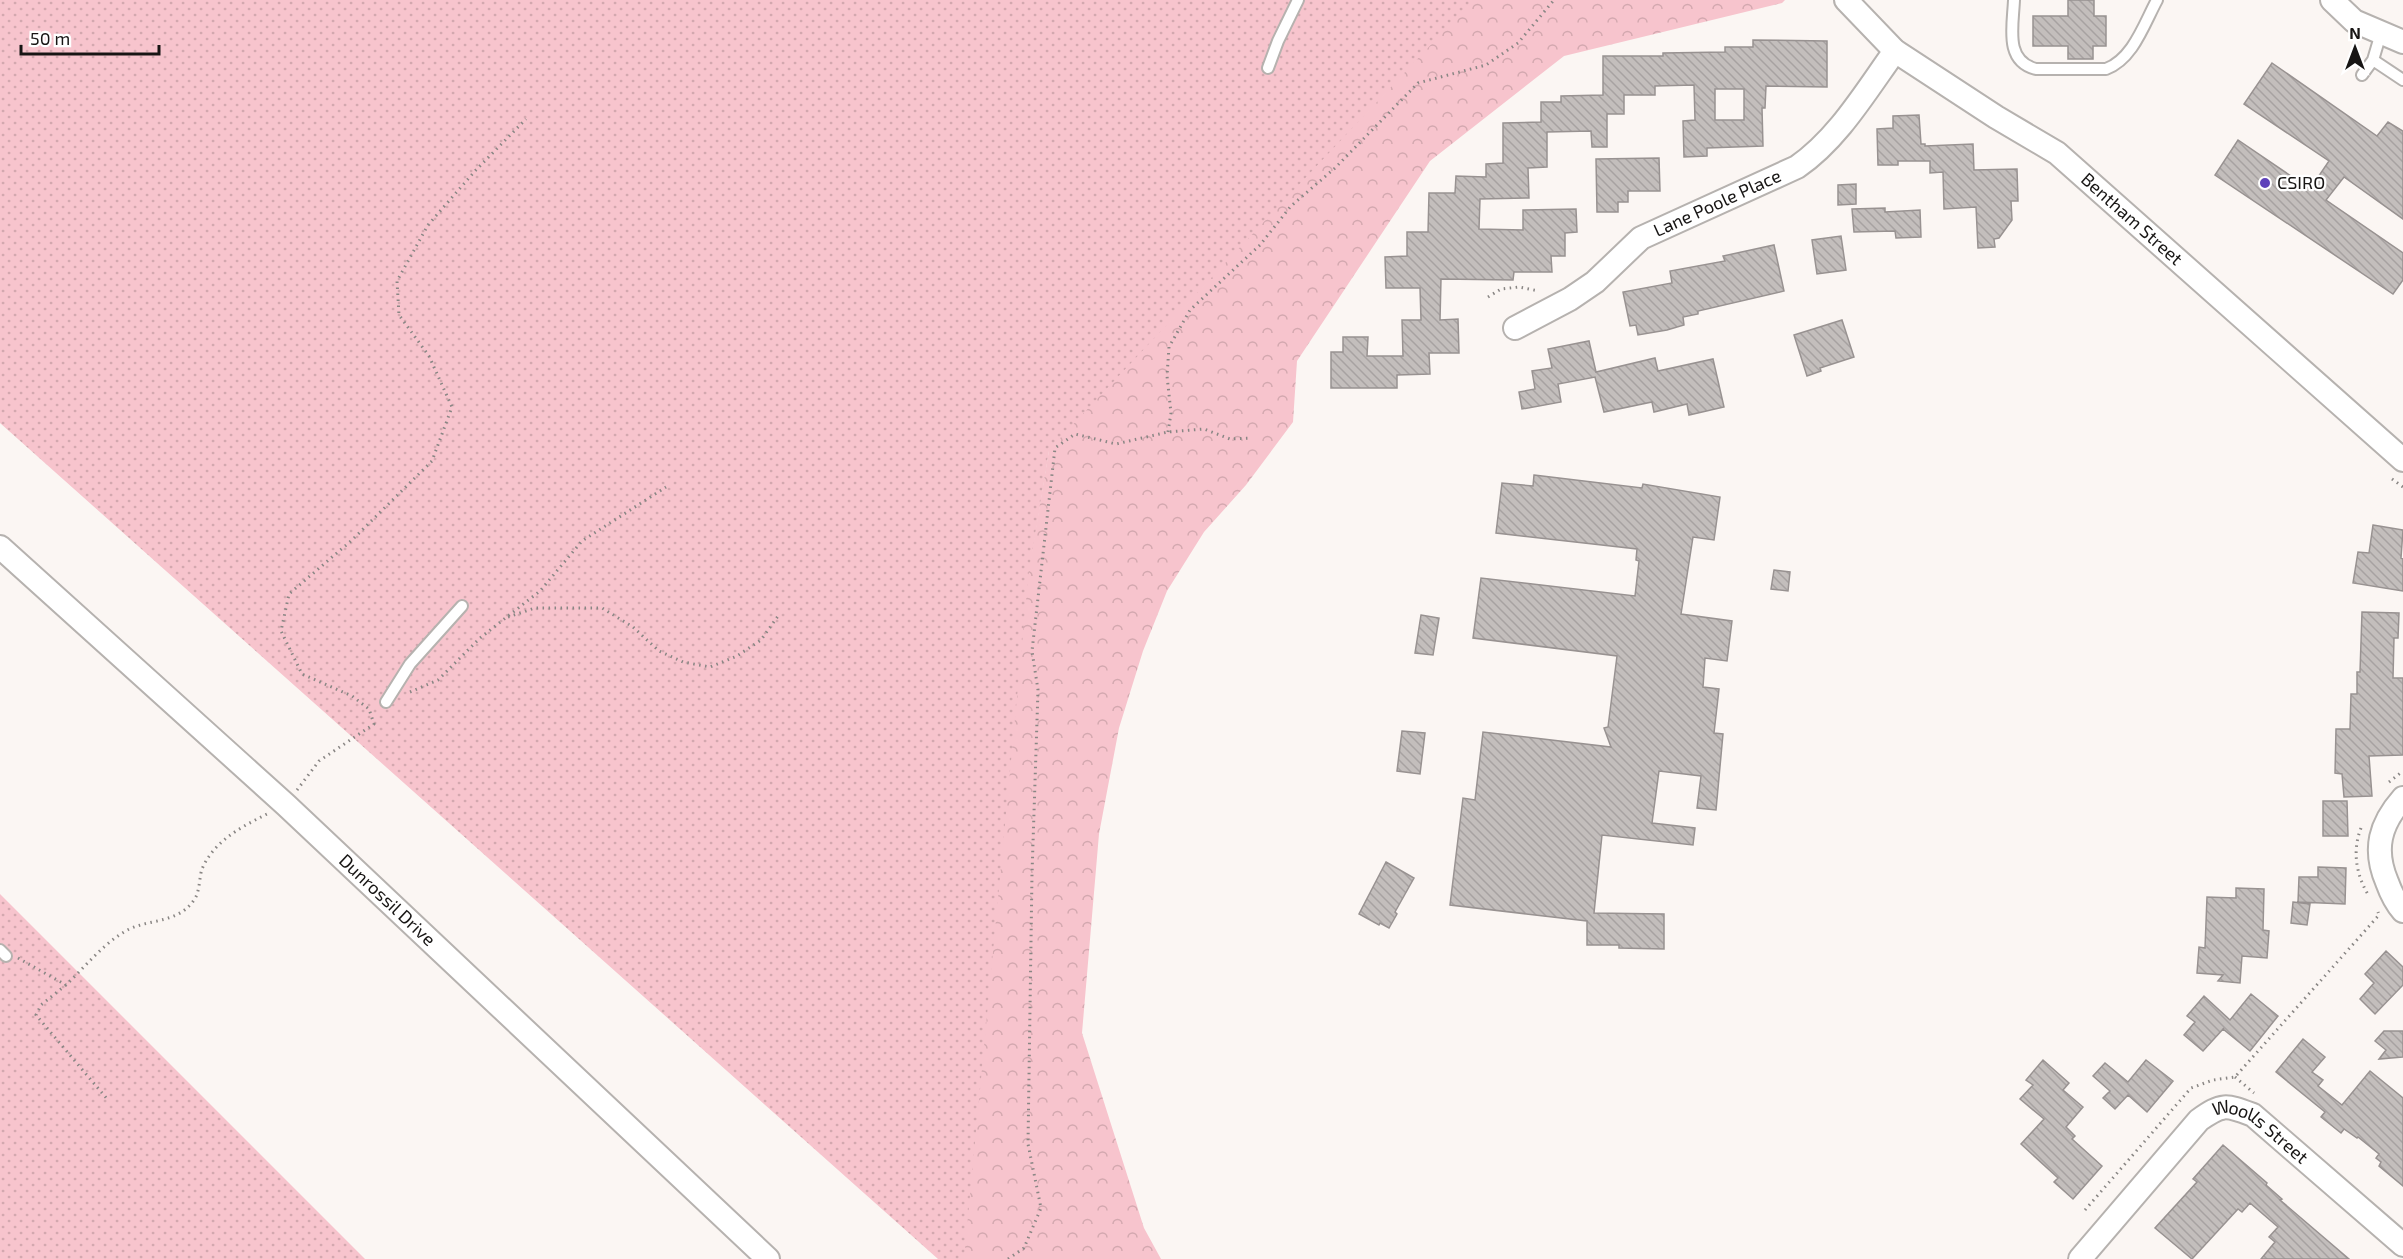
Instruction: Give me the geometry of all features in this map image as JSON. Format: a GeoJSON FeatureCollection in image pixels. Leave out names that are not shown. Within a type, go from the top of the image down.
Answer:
{"type":"FeatureCollection","features":[{"type":"Feature","properties":{"kind":"street","name":"Bentham Street"},"geometry":{"type":"LineString","coordinates":[[1846,0],[1895,51],[1996,117],[2057,153],[2403,460]]}},
{"type":"Feature","properties":{"kind":"street"},"geometry":{"type":"LineString","coordinates":[[2332,0],[2354,21],[2403,42]]}},
{"type":"Feature","properties":{"kind":"street","name":"Lane Poole Place"},"geometry":{"type":"LineString","coordinates":[[1515,328],[1570,299],[1595,282],[1641,238],[1812,158],[1826,144],[1895,51]]}},
{"type":"Feature","properties":{"kind":"street","name":"Dunrossil Drive"},"geometry":{"type":"LineString","coordinates":[[0,547],[286,805],[768,1259]]}},
{"type":"Feature","properties":{"kind":"street"},"geometry":{"type":"LineString","coordinates":[[2394,793],[2383,829],[2379,853],[2380,866],[2395,903],[2403,911]]}},
{"type":"Feature","properties":{"kind":"street","name":"Woolls Street"},"geometry":{"type":"LineString","coordinates":[[2080,1259],[2199,1120],[2214,1109],[2229,1106],[2253,1114],[2403,1245]]}},
{"type":"Feature","properties":{"kind":"lane"},"geometry":{"type":"LineString","coordinates":[[1268,68],[1298,0]]}},
{"type":"Feature","properties":{"kind":"lane"},"geometry":{"type":"LineString","coordinates":[[2014,0],[2013,48],[2018,60],[2027,67],[2106,69],[2117,65],[2126,57],[2157,0]]}},
{"type":"Feature","properties":{"kind":"lane"},"geometry":{"type":"LineString","coordinates":[[2362,75],[2373,60],[2381,33]]}},
{"type":"Feature","properties":{"kind":"lane"},"geometry":{"type":"LineString","coordinates":[[2373,60],[2403,80]]}},
{"type":"Feature","properties":{"kind":"lane"},"geometry":{"type":"LineString","coordinates":[[386,702],[410,664],[462,606]]}},
{"type":"Feature","properties":{"kind":"path"},"geometry":{"type":"LineString","coordinates":[[1168,432],[1171,413],[1167,376],[1169,347],[1190,310],[1260,245],[1291,206],[1335,168],[1418,83],[1486,65],[1518,43],[1554,0]]}},
{"type":"Feature","properties":{"kind":"path"},"geometry":{"type":"LineString","coordinates":[[108,1100],[36,1015],[41,1005],[125,931],[173,918],[195,900],[202,870],[214,847],[244,826],[286,805],[319,761],[375,724],[369,708],[352,696],[302,674],[281,630],[289,594],[352,540],[432,461],[452,407],[429,356],[399,315],[397,281],[428,225],[475,171],[526,119]]}},
{"type":"Feature","properties":{"kind":"path"},"geometry":{"type":"LineString","coordinates":[[1008,1259],[1023,1248],[1041,1208],[1028,1144],[1032,874],[1038,690],[1032,651],[1055,448],[1075,434],[1116,444],[1168,432],[1204,429],[1230,439],[1251,438]]}},
{"type":"Feature","properties":{"kind":"path"},"geometry":{"type":"LineString","coordinates":[[369,708],[438,680],[480,638],[540,591],[582,542],[666,487]]}},
{"type":"Feature","properties":{"kind":"path"},"geometry":{"type":"LineString","coordinates":[[504,619],[535,608],[602,608],[633,627],[660,651],[683,662],[710,667],[737,656],[761,640],[778,616]]}},
{"type":"Feature","properties":{"kind":"path"},"geometry":{"type":"LineString","coordinates":[[2394,793],[2403,771]]}},
{"type":"Feature","properties":{"kind":"path"},"geometry":{"type":"LineString","coordinates":[[2085,1210],[2191,1088],[2213,1080],[2235,1077],[2379,915],[2360,881],[2356,866],[2358,835],[2362,826]]}},
{"type":"Feature","properties":{"kind":"path"},"geometry":{"type":"LineString","coordinates":[[3,953],[16,957],[66,985]]}},
{"type":"Feature","properties":{"kind":"green space"},"geometry":{"type":"Polygon","coordinates":[[[0,0],[1474,0],[1049,451],[1031,562],[966,1259],[938,1259],[0,423],[0,0]]]}},
{"type":"Feature","properties":{"kind":"green space"},"geometry":{"type":"Polygon","coordinates":[[[1473,0],[1785,0],[1782,3],[1564,56],[1430,161],[1297,361],[1293,422],[1246,485],[1204,532],[1167,591],[1143,651],[1119,728],[1099,834],[1082,1033],[1144,1228],[1161,1259],[964,1259],[1029,570],[1049,450],[1473,0]]]}},
{"type":"Feature","properties":{"kind":"green space"},"geometry":{"type":"Polygon","coordinates":[[[0,894],[365,1259],[0,1259],[0,894]]]}},
{"type":"Feature","properties":{"kind":"building"},"geometry":{"type":"Polygon","coordinates":[[[2068,0],[2094,0],[2094,16],[2106,16],[2106,46],[2093,46],[2093,59],[2068,59],[2068,46],[2033,46],[2033,16],[2068,16],[2068,0]]]}},
{"type":"Feature","properties":{"kind":"building"},"geometry":{"type":"Polygon","coordinates":[[[1753,40],[1827,41],[1827,87],[1766,86],[1765,108],[1762,108],[1763,146],[1707,148],[1707,156],[1684,157],[1683,121],[1695,120],[1694,85],[1655,86],[1655,95],[1624,95],[1624,114],[1607,114],[1607,147],[1592,147],[1591,131],[1547,132],[1547,167],[1528,168],[1529,198],[1480,199],[1479,229],[1523,230],[1523,210],[1576,209],[1577,232],[1565,233],[1565,256],[1551,256],[1552,272],[1514,272],[1513,280],[1441,279],[1440,320],[1458,319],[1459,353],[1429,353],[1430,374],[1397,375],[1397,388],[1331,388],[1331,352],[1343,352],[1343,337],[1368,337],[1367,356],[1403,356],[1402,320],[1421,320],[1420,288],[1386,288],[1385,257],[1407,256],[1407,232],[1428,232],[1429,193],[1455,193],[1456,176],[1486,177],[1486,164],[1503,163],[1503,123],[1541,122],[1541,102],[1561,102],[1561,96],[1603,95],[1603,56],[1663,56],[1663,53],[1725,52],[1725,47],[1753,47],[1753,40]],[[1715,89],[1715,120],[1744,120],[1744,89],[1715,89]]]}},
{"type":"Feature","properties":{"kind":"building","name":"CSIRO"},"geometry":{"type":"Polygon","coordinates":[[[2272,63],[2377,136],[2388,122],[2403,131],[2403,219],[2344,177],[2326,200],[2403,253],[2403,280],[2393,294],[2215,175],[2238,140],[2310,189],[2329,161],[2244,104],[2272,63]]]}},
{"type":"Feature","properties":{"kind":"building"},"geometry":{"type":"Polygon","coordinates":[[[1919,115],[1921,144],[1925,146],[1973,144],[1974,170],[2017,169],[2018,201],[2011,201],[2012,220],[1999,238],[1994,239],[1995,247],[1978,248],[1976,207],[1944,209],[1943,172],[1930,173],[1930,161],[1898,161],[1898,165],[1878,165],[1877,129],[1893,128],[1893,116],[1919,115]]]}},
{"type":"Feature","properties":{"kind":"building"},"geometry":{"type":"Polygon","coordinates":[[[1659,158],[1660,191],[1628,191],[1628,202],[1618,202],[1618,212],[1597,212],[1596,159],[1659,158]]]}},
{"type":"Feature","properties":{"kind":"building"},"geometry":{"type":"Polygon","coordinates":[[[1856,184],[1856,204],[1838,205],[1838,185],[1856,184]]]}},
{"type":"Feature","properties":{"kind":"building"},"geometry":{"type":"Polygon","coordinates":[[[1885,208],[1885,212],[1920,210],[1921,237],[1896,238],[1895,231],[1854,232],[1852,209],[1885,208]]]}},
{"type":"Feature","properties":{"kind":"building"},"geometry":{"type":"Polygon","coordinates":[[[1841,236],[1846,270],[1817,274],[1812,240],[1841,236]]]}},
{"type":"Feature","properties":{"kind":"building"},"geometry":{"type":"Polygon","coordinates":[[[1774,245],[1784,291],[1698,311],[1698,314],[1683,317],[1684,325],[1667,330],[1638,335],[1636,325],[1630,326],[1623,292],[1672,283],[1670,271],[1725,261],[1723,256],[1774,245]]]}},
{"type":"Feature","properties":{"kind":"building"},"geometry":{"type":"Polygon","coordinates":[[[1842,320],[1854,357],[1820,368],[1821,371],[1807,376],[1794,335],[1842,320]]]}},
{"type":"Feature","properties":{"kind":"building"},"geometry":{"type":"Polygon","coordinates":[[[1589,341],[1596,372],[1655,358],[1658,371],[1713,359],[1724,407],[1689,415],[1687,404],[1654,412],[1652,402],[1604,412],[1595,377],[1558,384],[1561,402],[1522,409],[1519,392],[1535,389],[1532,371],[1552,368],[1548,349],[1589,341]]]}},
{"type":"Feature","properties":{"kind":"building"},"geometry":{"type":"Polygon","coordinates":[[[1534,475],[1642,488],[1643,484],[1720,497],[1714,540],[1693,537],[1681,614],[1732,621],[1727,661],[1705,658],[1703,687],[1719,689],[1714,733],[1723,734],[1716,810],[1697,808],[1701,776],[1659,771],[1652,823],[1695,828],[1693,845],[1602,835],[1594,913],[1664,914],[1664,949],[1587,945],[1587,921],[1450,905],[1463,798],[1475,800],[1483,732],[1611,747],[1604,728],[1608,727],[1617,656],[1473,638],[1481,578],[1635,596],[1639,561],[1636,560],[1637,549],[1496,533],[1502,483],[1533,486],[1534,475]]]}},
{"type":"Feature","properties":{"kind":"building"},"geometry":{"type":"Polygon","coordinates":[[[2373,525],[2403,530],[2401,558],[2403,559],[2403,591],[2353,583],[2358,552],[2369,553],[2373,525]]]}},
{"type":"Feature","properties":{"kind":"building"},"geometry":{"type":"Polygon","coordinates":[[[1774,570],[1790,572],[1788,591],[1771,589],[1774,570]]]}},
{"type":"Feature","properties":{"kind":"building"},"geometry":{"type":"Polygon","coordinates":[[[2362,612],[2399,613],[2398,638],[2394,638],[2393,678],[2403,678],[2403,755],[2369,756],[2372,796],[2344,797],[2342,774],[2335,773],[2336,729],[2350,729],[2351,694],[2357,694],[2357,672],[2360,672],[2362,612]]]}},
{"type":"Feature","properties":{"kind":"building"},"geometry":{"type":"Polygon","coordinates":[[[1421,615],[1439,618],[1433,655],[1415,653],[1421,615]]]}},
{"type":"Feature","properties":{"kind":"building"},"geometry":{"type":"Polygon","coordinates":[[[1402,731],[1425,733],[1420,774],[1397,771],[1402,731]]]}},
{"type":"Feature","properties":{"kind":"building"},"geometry":{"type":"Polygon","coordinates":[[[2323,801],[2347,801],[2348,836],[2323,836],[2323,801]]]}},
{"type":"Feature","properties":{"kind":"building"},"geometry":{"type":"Polygon","coordinates":[[[1386,862],[1414,878],[1389,928],[1359,914],[1386,862]]]}},
{"type":"Feature","properties":{"kind":"building"},"geometry":{"type":"Polygon","coordinates":[[[2318,867],[2346,868],[2345,904],[2298,902],[2299,877],[2318,877],[2318,867]]]}},
{"type":"Feature","properties":{"kind":"building"},"geometry":{"type":"Polygon","coordinates":[[[2236,888],[2264,889],[2263,930],[2269,931],[2267,958],[2242,956],[2240,983],[2218,981],[2223,975],[2197,973],[2199,947],[2205,948],[2207,897],[2236,898],[2236,888]]]}},
{"type":"Feature","properties":{"kind":"building"},"geometry":{"type":"Polygon","coordinates":[[[2293,902],[2310,904],[2307,925],[2291,923],[2293,902]]]}},
{"type":"Feature","properties":{"kind":"building"},"geometry":{"type":"Polygon","coordinates":[[[2386,951],[2403,967],[2403,985],[2375,1014],[2360,999],[2374,983],[2365,974],[2386,951]]]}},
{"type":"Feature","properties":{"kind":"building"},"geometry":{"type":"Polygon","coordinates":[[[2251,994],[2278,1016],[2250,1051],[2223,1029],[2203,1051],[2184,1035],[2195,1022],[2187,1016],[2204,996],[2230,1020],[2251,994]]]}},
{"type":"Feature","properties":{"kind":"building"},"geometry":{"type":"Polygon","coordinates":[[[2384,1031],[2403,1031],[2403,1057],[2379,1059],[2386,1050],[2375,1041],[2384,1031]]]}},
{"type":"Feature","properties":{"kind":"building"},"geometry":{"type":"Polygon","coordinates":[[[2303,1039],[2325,1057],[2312,1072],[2323,1080],[2318,1086],[2342,1105],[2370,1071],[2403,1098],[2403,1186],[2379,1166],[2381,1162],[2376,1158],[2379,1154],[2344,1129],[2341,1133],[2321,1117],[2325,1112],[2276,1072],[2303,1039]]]}},
{"type":"Feature","properties":{"kind":"building"},"geometry":{"type":"Polygon","coordinates":[[[2043,1060],[2069,1083],[2063,1090],[2083,1107],[2066,1127],[2075,1136],[2072,1139],[2102,1166],[2073,1199],[2054,1182],[2058,1178],[2021,1144],[2044,1119],[2020,1099],[2033,1085],[2026,1080],[2043,1060]]]}},
{"type":"Feature","properties":{"kind":"building"},"geometry":{"type":"Polygon","coordinates":[[[2146,1060],[2173,1081],[2147,1112],[2128,1095],[2115,1109],[2103,1098],[2110,1091],[2093,1076],[2105,1063],[2128,1082],[2146,1060]]]}},
{"type":"Feature","properties":{"kind":"building"},"geometry":{"type":"Polygon","coordinates":[[[2223,1145],[2267,1183],[2266,1185],[2282,1199],[2280,1200],[2349,1259],[2261,1259],[2275,1242],[2269,1237],[2278,1227],[2250,1203],[2242,1212],[2238,1209],[2192,1259],[2155,1228],[2197,1182],[2193,1179],[2223,1145]]]}},
{"type":"Feature","properties":{"kind":"place","name":"CSIRO"},"geometry":{"type":"Point","coordinates":[2265,183]}}]}
